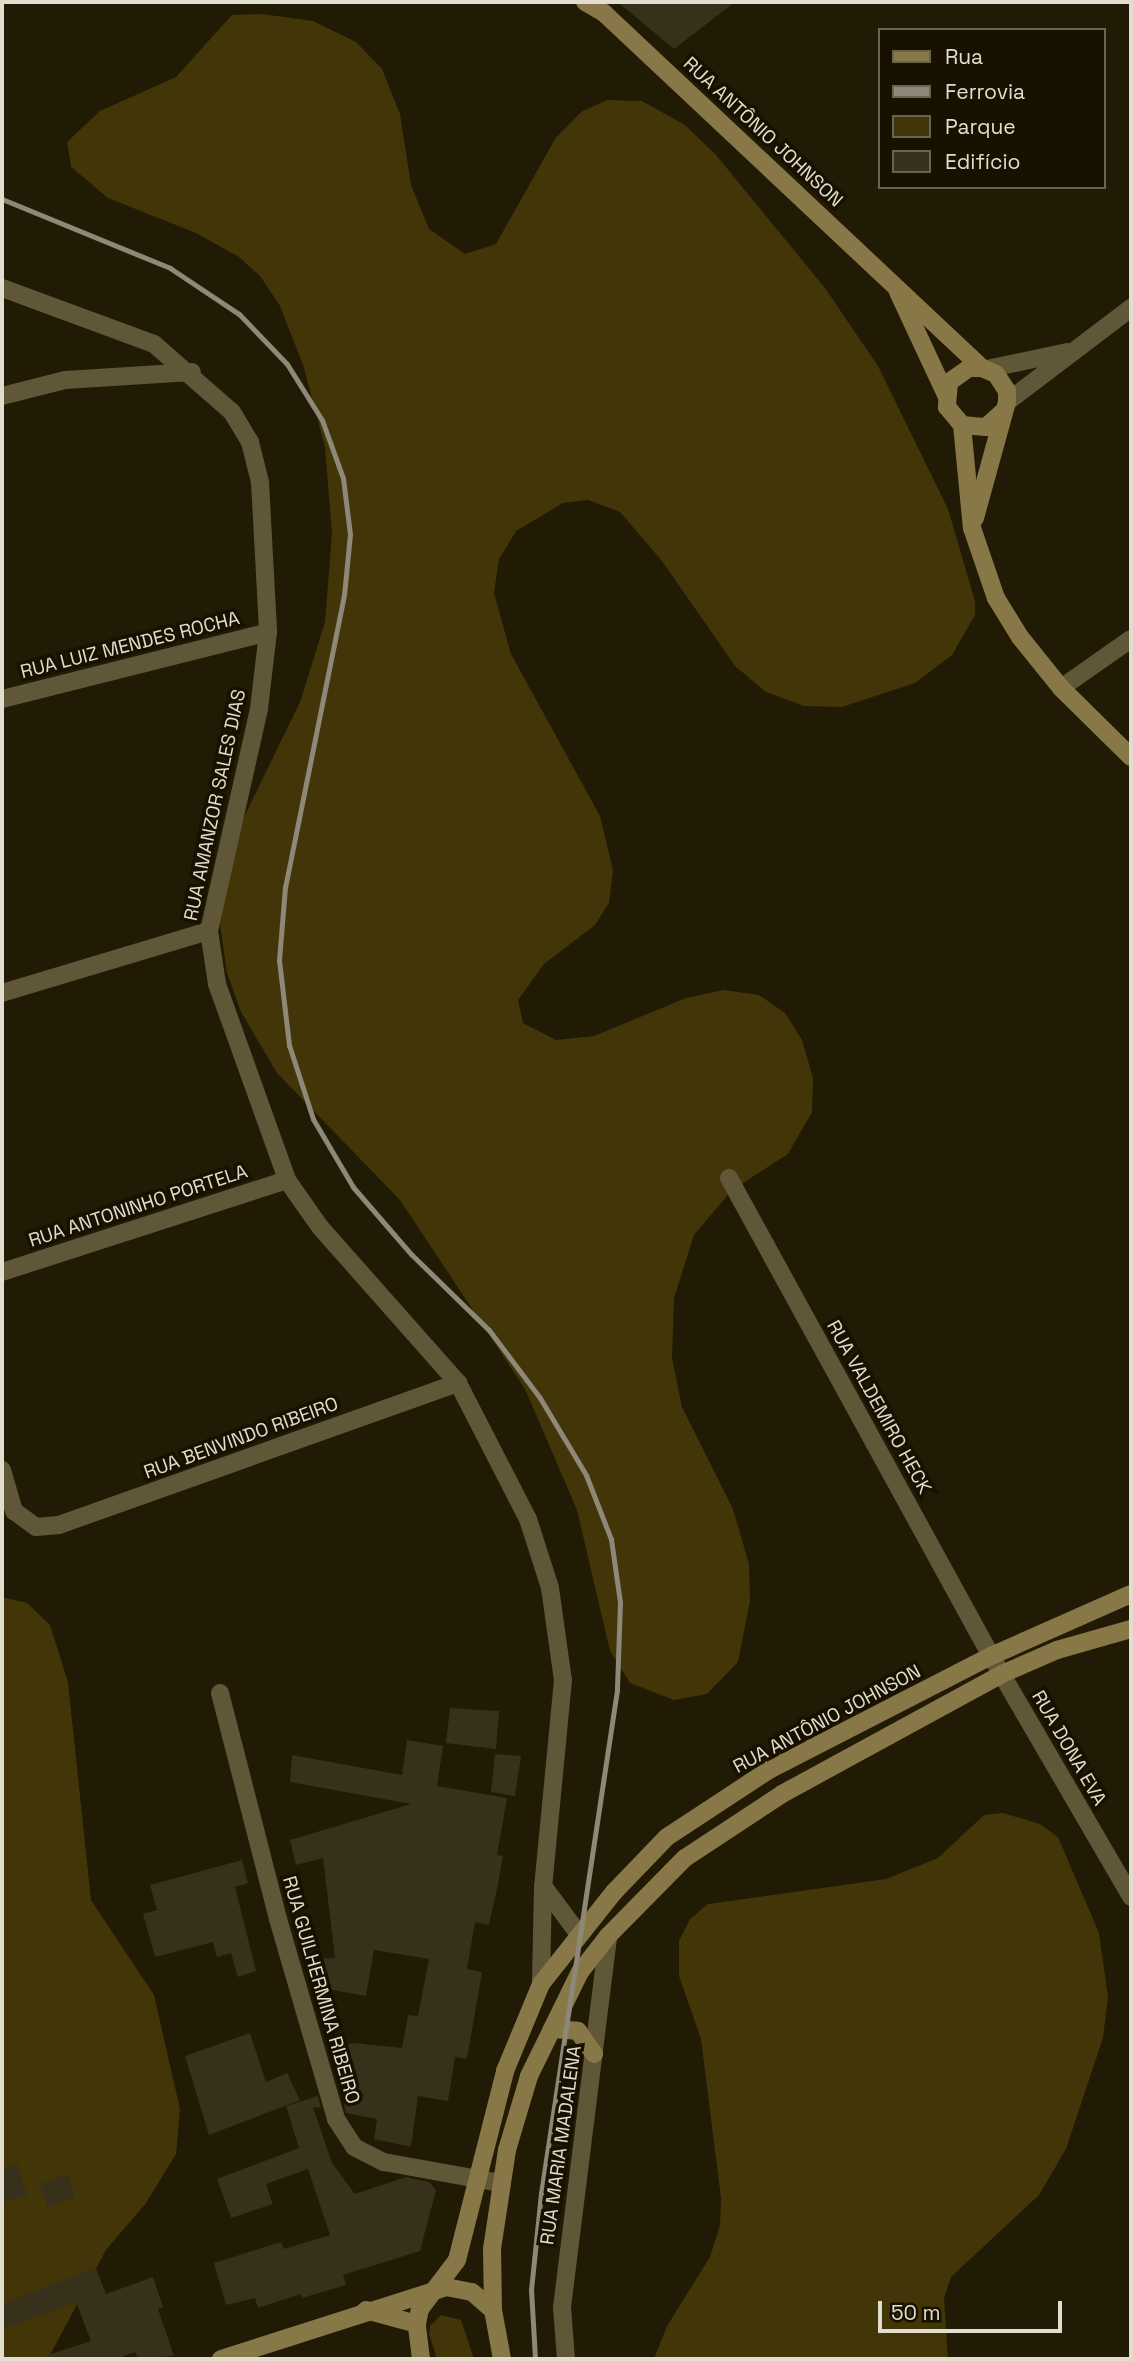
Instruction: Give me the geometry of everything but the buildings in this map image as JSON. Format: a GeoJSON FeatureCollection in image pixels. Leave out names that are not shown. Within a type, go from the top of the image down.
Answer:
{"type":"FeatureCollection","features":[{"type":"Feature","properties":{"kind":"main road","name":"RUA ANTÔNIO JOHNSON"},"geometry":{"type":"LineString","coordinates":[[585,2],[600,8],[984,368]]}},
{"type":"Feature","properties":{"kind":"main road","name":"RUA ANTÔNIO JOHNSON"},"geometry":{"type":"LineString","coordinates":[[894,282],[946,395]]}},
{"type":"Feature","properties":{"kind":"main road"},"geometry":{"type":"LineString","coordinates":[[972,528],[1006,407],[1003,382],[984,368],[958,373],[946,395],[952,418],[962,425],[986,427],[1006,407]]}},
{"type":"Feature","properties":{"kind":"main road"},"geometry":{"type":"LineString","coordinates":[[962,425],[972,528],[996,598],[1020,636],[1061,688],[1131,757]]}},
{"type":"Feature","properties":{"kind":"main road","name":"RUA ANTÔNIO JOHNSON"},"geometry":{"type":"LineString","coordinates":[[417,2324],[425,2300],[437,2289],[457,2260],[505,2071],[541,1984],[579,1933],[667,1837],[710,1806],[769,1770],[991,1656],[1131,1594]]}},
{"type":"Feature","properties":{"kind":"main road"},"geometry":{"type":"LineString","coordinates":[[502,2359],[493,2310],[492,2249],[501,2183],[530,2076],[590,1958],[608,1936],[685,1858],[725,1829],[1002,1674],[1057,1650],[1131,1629]]}},
{"type":"Feature","properties":{"kind":"main road"},"geometry":{"type":"LineString","coordinates":[[552,2029],[579,2031],[594,2054]]}},
{"type":"Feature","properties":{"kind":"main road"},"geometry":{"type":"LineString","coordinates":[[221,2359],[364,2310],[437,2289],[472,2292],[493,2310]]}},
{"type":"Feature","properties":{"kind":"main road"},"geometry":{"type":"LineString","coordinates":[[364,2310],[417,2324],[421,2359]]}},
{"type":"Feature","properties":{"kind":"street","name":"RUA AMANZOR SALES DIAS"},"geometry":{"type":"LineString","coordinates":[[2,288],[124,330],[155,344],[192,372],[232,412],[250,442],[260,482],[268,632],[259,709],[209,932],[217,984],[287,1180],[320,1227],[458,1383],[528,1519],[550,1588],[563,1680],[543,1886],[541,1984]]}},
{"type":"Feature","properties":{"kind":"street"},"geometry":{"type":"LineString","coordinates":[[1006,407],[1070,351],[1131,309]]}},
{"type":"Feature","properties":{"kind":"street"},"geometry":{"type":"LineString","coordinates":[[984,368],[1070,351]]}},
{"type":"Feature","properties":{"kind":"street"},"geometry":{"type":"LineString","coordinates":[[2,396],[65,380],[192,372]]}},
{"type":"Feature","properties":{"kind":"street","name":"RUA LUIZ MENDES ROCHA"},"geometry":{"type":"LineString","coordinates":[[2,699],[268,632]]}},
{"type":"Feature","properties":{"kind":"street"},"geometry":{"type":"LineString","coordinates":[[1061,688],[1131,639]]}},
{"type":"Feature","properties":{"kind":"street"},"geometry":{"type":"LineString","coordinates":[[2,993],[209,932]]}},
{"type":"Feature","properties":{"kind":"street","name":"RUA VALDEMIRO HECK"},"geometry":{"type":"LineString","coordinates":[[729,1178],[991,1656]]}},
{"type":"Feature","properties":{"kind":"street","name":"RUA ANTONINHO PORTELA"},"geometry":{"type":"LineString","coordinates":[[2,1272],[287,1180]]}},
{"type":"Feature","properties":{"kind":"street","name":"RUA BENVINDO RIBEIRO"},"geometry":{"type":"LineString","coordinates":[[2,1470],[14,1511],[36,1527],[60,1525],[458,1383]]}},
{"type":"Feature","properties":{"kind":"street","name":"RUA DONA EVA"},"geometry":{"type":"LineString","coordinates":[[991,1656],[1131,1897]]}},
{"type":"Feature","properties":{"kind":"street","name":"RUA GUILHERMINA RIBEIRO"},"geometry":{"type":"LineString","coordinates":[[220,1693],[278,1919],[336,2119],[354,2147],[384,2162],[501,2183]]}},
{"type":"Feature","properties":{"kind":"street"},"geometry":{"type":"LineString","coordinates":[[543,1886],[579,1933]]}},
{"type":"Feature","properties":{"kind":"street","name":"RUA MARIA MADALENA"},"geometry":{"type":"LineString","coordinates":[[566,2359],[562,2307],[574,2180],[600,2018],[608,1936]]}},
{"type":"Feature","properties":{"kind":"green space"},"geometry":{"type":"Polygon","coordinates":[[[262,14],[313,21],[356,42],[382,69],[400,114],[411,185],[429,229],[465,254],[496,244],[555,139],[581,112],[607,100],[642,101],[685,125],[716,155],[825,288],[878,366],[948,509],[975,601],[975,615],[952,655],[915,683],[842,707],[804,706],[766,692],[735,666],[662,561],[620,512],[588,500],[563,503],[516,531],[499,559],[494,593],[511,654],[600,816],[613,870],[609,903],[595,925],[544,964],[518,1000],[523,1023],[556,1040],[594,1036],[686,998],[724,990],[759,995],[785,1013],[802,1040],[813,1078],[812,1112],[788,1154],[732,1190],[694,1235],[674,1298],[672,1358],[682,1407],[733,1509],[749,1564],[750,1601],[738,1662],[707,1694],[674,1700],[630,1683],[610,1651],[577,1510],[525,1389],[400,1200],[277,1073],[241,1012],[227,973],[220,925],[225,856],[300,702],[325,622],[332,533],[325,447],[303,365],[280,306],[260,276],[239,257],[196,233],[108,198],[71,167],[67,142],[100,111],[176,77],[232,15],[262,14]]]}},
{"type":"Feature","properties":{"kind":"green space"},"geometry":{"type":"Polygon","coordinates":[[[2,1597],[27,1603],[50,1625],[68,1682],[91,1900],[154,1995],[180,2109],[176,2154],[146,2203],[106,2250],[48,2359],[2,2359],[2,1597]]]}},
{"type":"Feature","properties":{"kind":"green space"},"geometry":{"type":"Polygon","coordinates":[[[1003,1813],[1040,1824],[1058,1837],[1099,1933],[1108,1997],[1103,2038],[1066,2149],[1039,2195],[951,2277],[944,2298],[948,2359],[654,2359],[667,2326],[710,2257],[720,2225],[721,2198],[701,2039],[679,1976],[679,1941],[690,1919],[708,1904],[886,1879],[938,1858],[984,1815],[1003,1813]]]}},
{"type":"Feature","properties":{"kind":"green space"},"geometry":{"type":"Polygon","coordinates":[[[441,2315],[461,2320],[474,2359],[437,2359],[429,2334],[430,2326],[441,2315]]]}},
{"type":"Feature","properties":{"kind":"railway"},"geometry":{"type":"LineString","coordinates":[[2,199],[170,268],[239,314],[287,364],[322,420],[343,478],[350,534],[344,595],[285,887],[279,960],[289,1045],[313,1119],[353,1187],[411,1254],[489,1330],[540,1398],[586,1475],[611,1539],[620,1602],[617,1690],[541,2193],[531,2289],[535,2359]]}}]}
